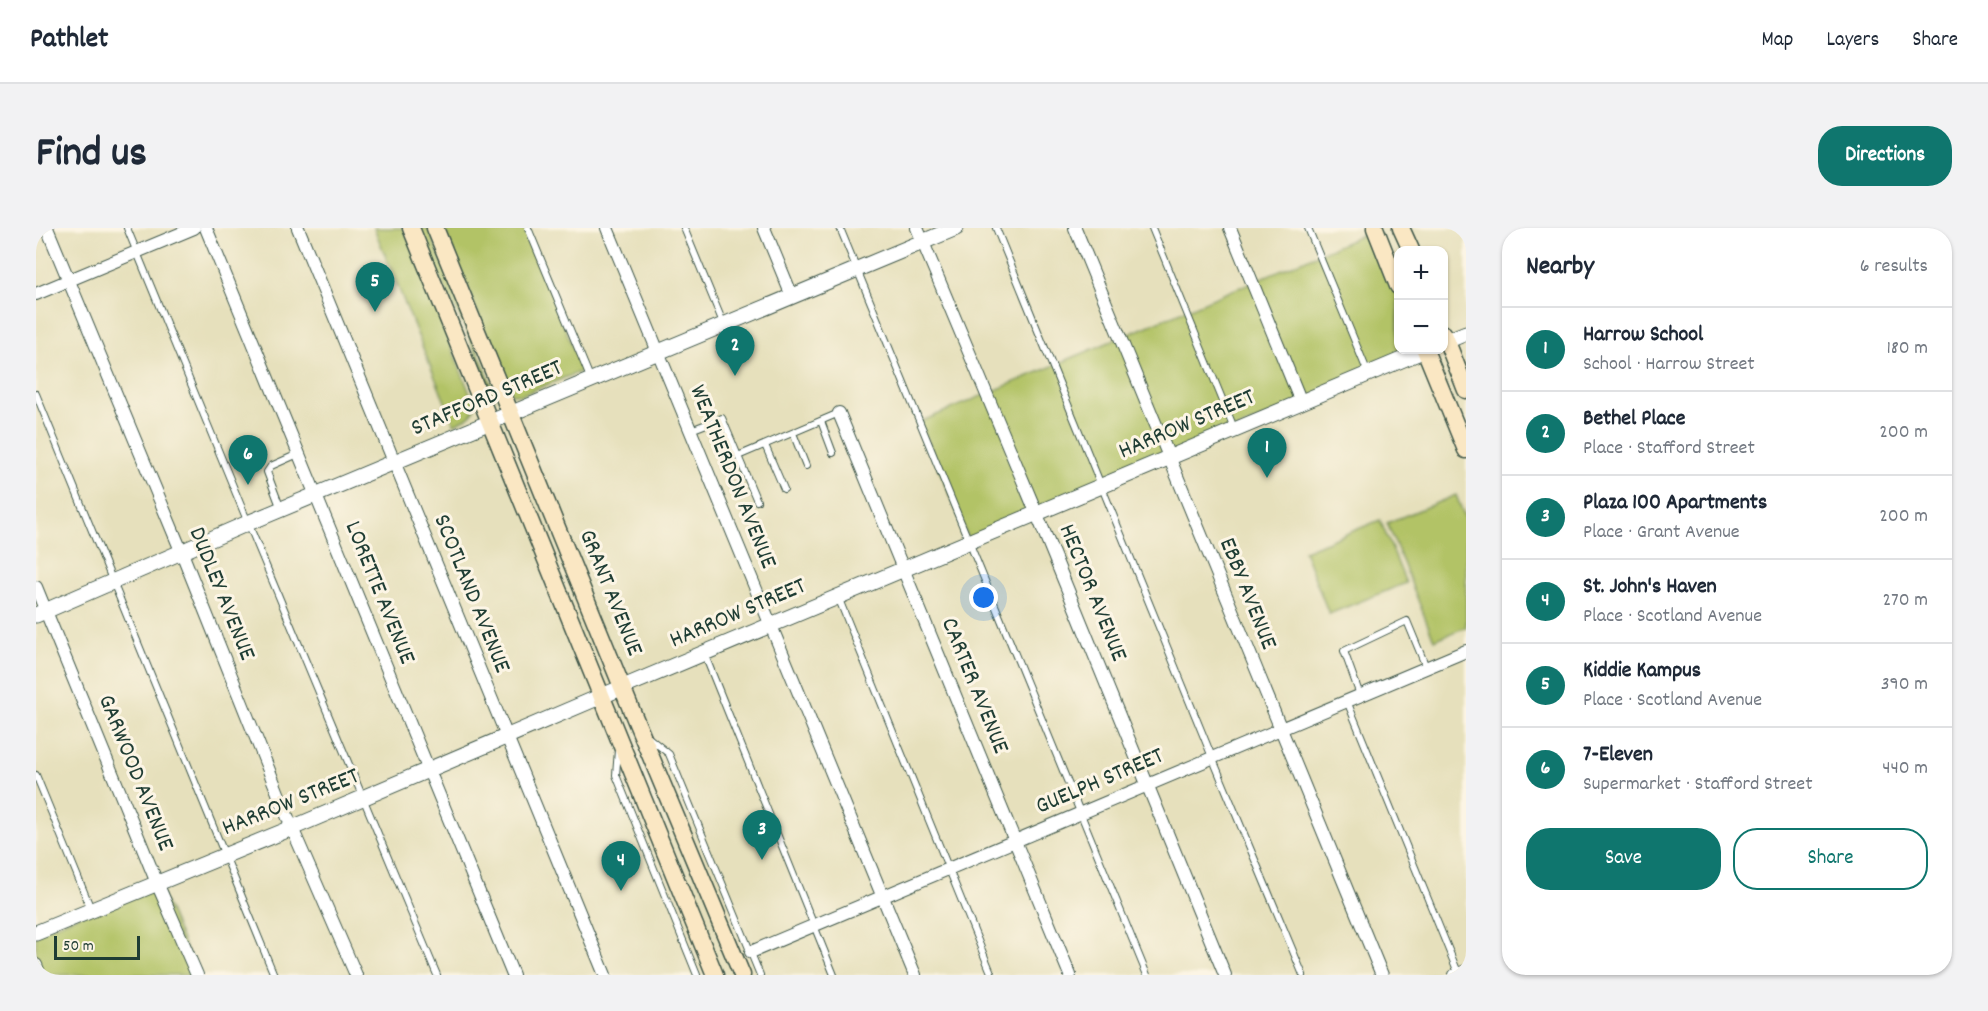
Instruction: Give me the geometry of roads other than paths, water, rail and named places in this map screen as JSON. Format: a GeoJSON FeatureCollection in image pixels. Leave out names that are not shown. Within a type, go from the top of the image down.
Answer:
{"type":"FeatureCollection","features":[{"type":"Feature","properties":{"kind":"main road","name":"GRANT AVENUE"},"geometry":{"type":"LineString","coordinates":[[411,228],[715,975]]}},
{"type":"Feature","properties":{"kind":"main road","name":"GRANT AVENUE"},"geometry":{"type":"LineString","coordinates":[[435,228],[742,975]]}},
{"type":"Feature","properties":{"kind":"main road"},"geometry":{"type":"LineString","coordinates":[[1375,228],[1394,276]]}},
{"type":"Feature","properties":{"kind":"main road"},"geometry":{"type":"LineString","coordinates":[[1401,228],[1408,246]]}},
{"type":"Feature","properties":{"kind":"main road"},"geometry":{"type":"LineString","coordinates":[[1448,348],[1466,390]]}},
{"type":"Feature","properties":{"kind":"main road"},"geometry":{"type":"LineString","coordinates":[[1427,354],[1466,450]]}},
{"type":"Feature","properties":{"kind":"street","name":"DUDLEY AVENUE"},"geometry":{"type":"LineString","coordinates":[[47,228],[182,553],[292,828],[356,975]]}},
{"type":"Feature","properties":{"kind":"street"},"geometry":{"type":"LineString","coordinates":[[36,294],[194,228]]}},
{"type":"Feature","properties":{"kind":"street","name":"LORETTE AVENUE"},"geometry":{"type":"LineString","coordinates":[[206,228],[513,975]]}},
{"type":"Feature","properties":{"kind":"street","name":"SCOTLAND AVENUE"},"geometry":{"type":"LineString","coordinates":[[298,228],[605,975]]}},
{"type":"Feature","properties":{"kind":"street","name":"WEATHERDON AVENUE"},"geometry":{"type":"LineString","coordinates":[[607,228],[915,975]]}},
{"type":"Feature","properties":{"kind":"street"},"geometry":{"type":"LineString","coordinates":[[764,228],[792,296]]}},
{"type":"Feature","properties":{"kind":"street","name":"STAFFORD STREET"},"geometry":{"type":"LineString","coordinates":[[41,612],[281,509],[857,269],[920,235],[956,228]]}},
{"type":"Feature","properties":{"kind":"street","name":"EBBY AVENUE"},"geometry":{"type":"LineString","coordinates":[[1075,228],[1382,975]]}},
{"type":"Feature","properties":{"kind":"street"},"geometry":{"type":"LineString","coordinates":[[1230,228],[1301,402]]}},
{"type":"Feature","properties":{"kind":"street","name":"HECTOR AVENUE"},"geometry":{"type":"LineString","coordinates":[[920,235],[1225,975]]}},
{"type":"Feature","properties":{"kind":"street"},"geometry":{"type":"LineString","coordinates":[[1448,338],[1466,333]]}},
{"type":"Feature","properties":{"kind":"street","name":"HARROW STREET"},"geometry":{"type":"LineString","coordinates":[[36,933],[292,828],[1036,512],[1416,354]]}},
{"type":"Feature","properties":{"kind":"street","name":"CARTER AVENUE"},"geometry":{"type":"LineString","coordinates":[[840,413],[1070,975]]}},
{"type":"Feature","properties":{"kind":"street","name":"GARWOOD AVENUE"},"geometry":{"type":"LineString","coordinates":[[36,586],[41,612],[196,975]]}},
{"type":"Feature","properties":{"kind":"street","name":"GUELPH STREET"},"geometry":{"type":"LineString","coordinates":[[751,952],[1466,651]]}},
{"type":"Feature","properties":{"kind":"street"},"geometry":{"type":"LineString","coordinates":[[36,965],[40,975]]}},
{"type":"Feature","properties":{"kind":"lane"},"geometry":{"type":"LineString","coordinates":[[127,228],[437,975]]}},
{"type":"Feature","properties":{"kind":"lane"},"geometry":{"type":"LineString","coordinates":[[528,228],[591,380]]}},
{"type":"Feature","properties":{"kind":"lane"},"geometry":{"type":"LineString","coordinates":[[684,228],[724,325]]}},
{"type":"Feature","properties":{"kind":"lane"},"geometry":{"type":"LineString","coordinates":[[840,228],[1148,975]]}},
{"type":"Feature","properties":{"kind":"lane"},"geometry":{"type":"LineString","coordinates":[[996,228],[1303,975]]}},
{"type":"Feature","properties":{"kind":"lane"},"geometry":{"type":"LineString","coordinates":[[1152,228],[1234,429]]}},
{"type":"Feature","properties":{"kind":"lane"},"geometry":{"type":"LineString","coordinates":[[1308,228],[1368,374]]}},
{"type":"Feature","properties":{"kind":"lane"},"geometry":{"type":"LineString","coordinates":[[36,394],[274,975]]}},
{"type":"Feature","properties":{"kind":"lane"},"geometry":{"type":"LineString","coordinates":[[738,456],[840,413]]}},
{"type":"Feature","properties":{"kind":"lane"},"geometry":{"type":"LineString","coordinates":[[690,430],[722,418],[757,501]]}},
{"type":"Feature","properties":{"kind":"lane"},"geometry":{"type":"LineString","coordinates":[[820,421],[833,453]]}},
{"type":"Feature","properties":{"kind":"lane"},"geometry":{"type":"LineString","coordinates":[[793,433],[806,466]]}},
{"type":"Feature","properties":{"kind":"lane"},"geometry":{"type":"LineString","coordinates":[[765,445],[784,489]]}},
{"type":"Feature","properties":{"kind":"lane"},"geometry":{"type":"LineString","coordinates":[[281,509],[267,472],[271,466],[299,454]]}},
{"type":"Feature","properties":{"kind":"lane"},"geometry":{"type":"LineString","coordinates":[[838,596],[992,975]]}},
{"type":"Feature","properties":{"kind":"lane"},"geometry":{"type":"LineString","coordinates":[[1360,695],[1344,651],[1407,621],[1426,667]]}},
{"type":"Feature","properties":{"kind":"lane"},"geometry":{"type":"LineString","coordinates":[[704,653],[834,975]]}},
{"type":"Feature","properties":{"kind":"lane"},"geometry":{"type":"LineString","coordinates":[[1347,700],[1460,974]]}},
{"type":"Feature","properties":{"kind":"lane"},"geometry":{"type":"LineString","coordinates":[[642,732],[669,754],[760,975]]}},
{"type":"Feature","properties":{"kind":"lane"},"geometry":{"type":"LineString","coordinates":[[619,740],[616,775],[697,975]]}},
{"type":"Feature","properties":{"kind":"lane"},"geometry":{"type":"LineString","coordinates":[[36,775],[91,910]]}},
{"type":"Feature","properties":{"kind":"place","name":"Kiddie Kampus"},"geometry":{"type":"Point","coordinates":[375,312]}},
{"type":"Feature","properties":{"kind":"place","name":"Bethel Place"},"geometry":{"type":"Point","coordinates":[735,376]}},
{"type":"Feature","properties":{"kind":"place","name":"Harrow School"},"geometry":{"type":"Point","coordinates":[1267,478]}},
{"type":"Feature","properties":{"kind":"place","name":"7-Eleven"},"geometry":{"type":"Point","coordinates":[248,485]}},
{"type":"Feature","properties":{"kind":"place","name":"Plaza 100 Apartments"},"geometry":{"type":"Point","coordinates":[762,860]}},
{"type":"Feature","properties":{"kind":"place","name":"St. John's Haven"},"geometry":{"type":"Point","coordinates":[621,891]}}]}
